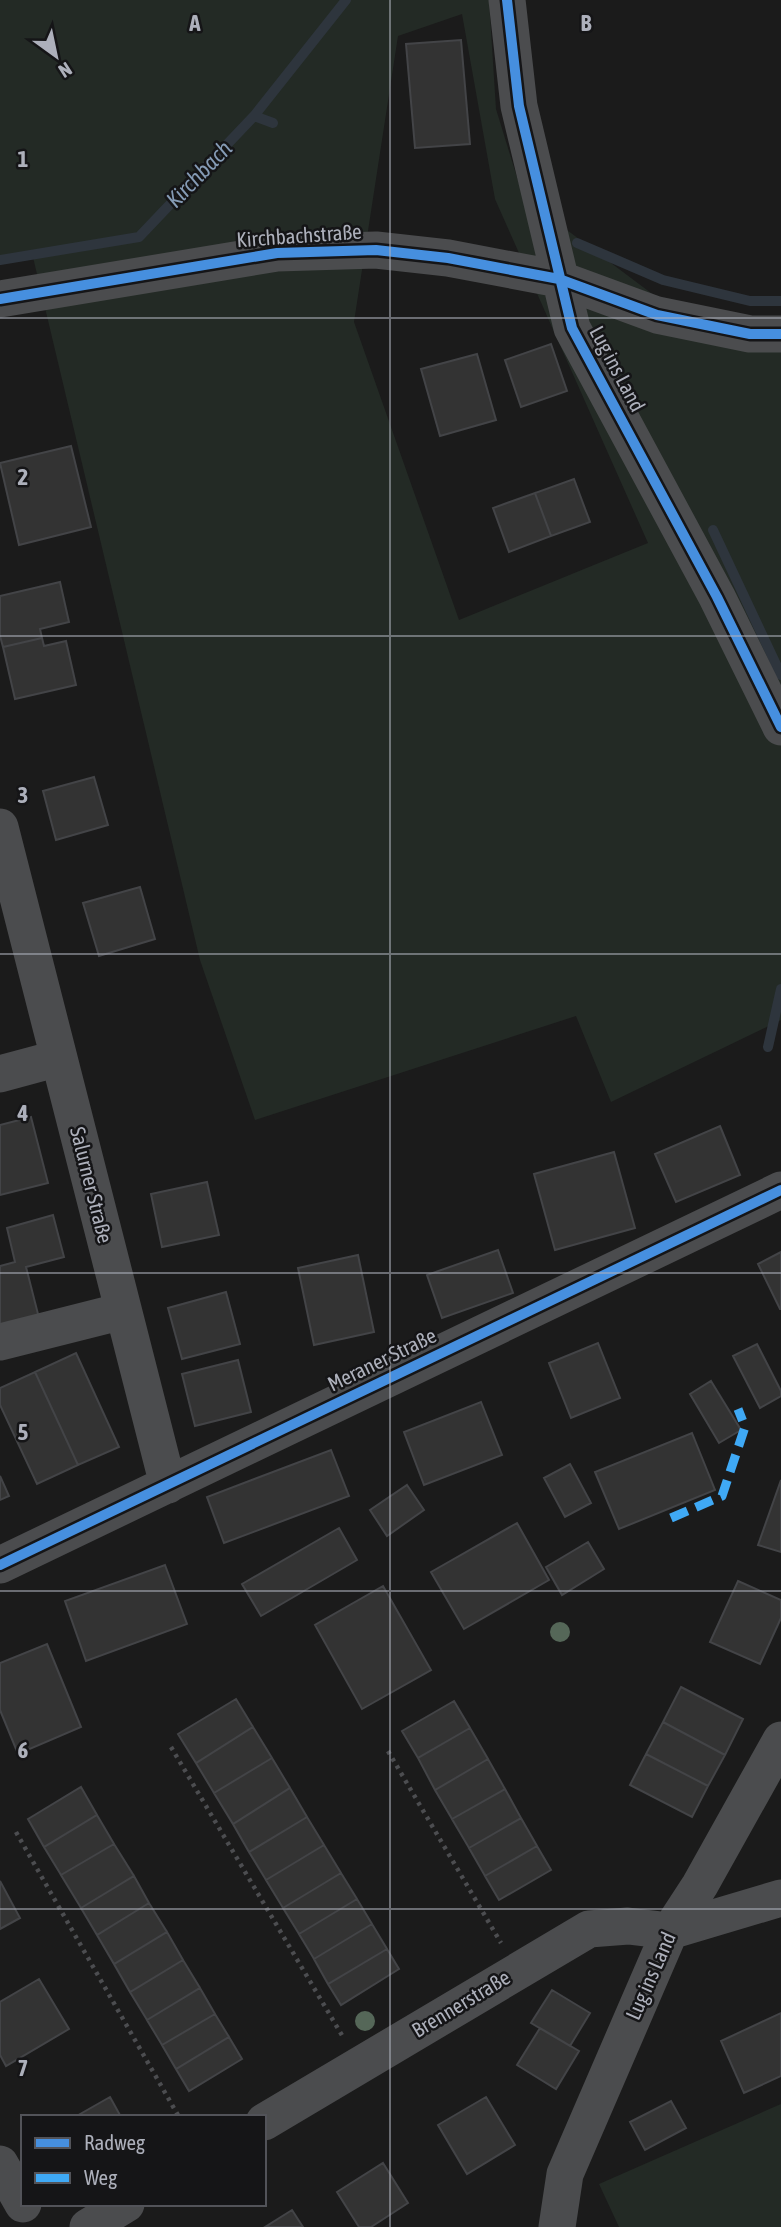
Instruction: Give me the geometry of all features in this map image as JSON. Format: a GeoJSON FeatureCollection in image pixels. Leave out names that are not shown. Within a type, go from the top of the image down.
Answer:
{"type":"FeatureCollection","features":[{"type":"Feature","properties":{"kind":"street","name":"Lug ins Land"},"geometry":{"type":"LineString","coordinates":[[507,0],[519,106],[572,328],[718,597],[781,727]]}},
{"type":"Feature","properties":{"kind":"street","name":"Kirchbachstraße"},"geometry":{"type":"LineString","coordinates":[[0,299],[277,253],[376,250],[448,258],[559,279],[657,316],[750,334],[781,334]]}},
{"type":"Feature","properties":{"kind":"street","name":"Salurner Straße"},"geometry":{"type":"LineString","coordinates":[[0,827],[168,1485]]}},
{"type":"Feature","properties":{"kind":"street"},"geometry":{"type":"LineString","coordinates":[[0,1074],[59,1058]]}},
{"type":"Feature","properties":{"kind":"street","name":"Meraner Straße"},"geometry":{"type":"LineString","coordinates":[[0,1565],[781,1190]]}},
{"type":"Feature","properties":{"kind":"street"},"geometry":{"type":"LineString","coordinates":[[0,1342],[124,1311]]}},
{"type":"Feature","properties":{"kind":"street","name":"Lug ins Land"},"geometry":{"type":"LineString","coordinates":[[557,2227],[565,2174],[670,1931],[701,1885],[781,1740]]}},
{"type":"Feature","properties":{"kind":"street"},"geometry":{"type":"LineString","coordinates":[[670,1931],[781,1898]]}},
{"type":"Feature","properties":{"kind":"street","name":"Brennerstraße"},"geometry":{"type":"LineString","coordinates":[[266,2121],[589,1929],[628,1926],[670,1931]]}},
{"type":"Feature","properties":{"kind":"street"},"geometry":{"type":"LineString","coordinates":[[0,2164],[21,2201]]}},
{"type":"Feature","properties":{"kind":"street"},"geometry":{"type":"LineString","coordinates":[[24,2206],[36,2227]]}},
{"type":"Feature","properties":{"kind":"street"},"geometry":{"type":"LineString","coordinates":[[88,2227],[123,2206]]}},
{"type":"Feature","properties":{"kind":"path"},"geometry":{"type":"LineString","coordinates":[[171,1747],[359,2065]]}},
{"type":"Feature","properties":{"kind":"path"},"geometry":{"type":"LineString","coordinates":[[388,1751],[517,1971]]}},
{"type":"Feature","properties":{"kind":"path"},"geometry":{"type":"LineString","coordinates":[[16,1832],[178,2115]]}},
{"type":"Feature","properties":{"kind":"shaded area"},"geometry":{"type":"Polygon","coordinates":[[[0,0],[489,0],[496,109],[523,197],[659,299],[749,318],[781,318],[781,1020],[611,1102],[576,1016],[255,1120],[200,960],[32,253],[0,256],[0,0]],[[462,14],[398,36],[354,322],[459,620],[648,543],[495,199],[462,14]]]}},
{"type":"Feature","properties":{"kind":"shaded area"},"geometry":{"type":"Polygon","coordinates":[[[781,2104],[781,2227],[619,2227],[599,2184],[781,2104]]]}},
{"type":"Feature","properties":{"kind":"building"},"geometry":{"type":"Polygon","coordinates":[[[461,40],[470,144],[415,148],[406,44],[461,40]]]}},
{"type":"Feature","properties":{"kind":"building"},"geometry":{"type":"Polygon","coordinates":[[[551,344],[567,391],[521,407],[505,360],[551,344]]]}},
{"type":"Feature","properties":{"kind":"building"},"geometry":{"type":"Polygon","coordinates":[[[477,354],[496,420],[440,436],[421,369],[477,354]]]}},
{"type":"Feature","properties":{"kind":"building"},"geometry":{"type":"Polygon","coordinates":[[[71,446],[91,527],[19,545],[0,463],[71,446]]]}},
{"type":"Feature","properties":{"kind":"building"},"geometry":{"type":"Polygon","coordinates":[[[574,479],[590,522],[551,536],[535,493],[574,479]]]}},
{"type":"Feature","properties":{"kind":"building"},"geometry":{"type":"Polygon","coordinates":[[[535,493],[551,536],[509,552],[493,508],[535,493]]]}},
{"type":"Feature","properties":{"kind":"building"},"geometry":{"type":"Polygon","coordinates":[[[60,582],[69,622],[40,629],[42,638],[3,647],[0,636],[0,596],[60,582]]]}},
{"type":"Feature","properties":{"kind":"building"},"geometry":{"type":"Polygon","coordinates":[[[42,638],[44,646],[66,641],[76,685],[15,699],[3,647],[42,638]]]}},
{"type":"Feature","properties":{"kind":"building"},"geometry":{"type":"Polygon","coordinates":[[[94,777],[108,825],[56,840],[43,791],[94,777]]]}},
{"type":"Feature","properties":{"kind":"building"},"geometry":{"type":"Polygon","coordinates":[[[140,887],[155,939],[99,956],[83,903],[140,887]]]}},
{"type":"Feature","properties":{"kind":"building"},"geometry":{"type":"Polygon","coordinates":[[[31,1117],[48,1183],[0,1195],[0,1125],[31,1117]]]}},
{"type":"Feature","properties":{"kind":"building"},"geometry":{"type":"Polygon","coordinates":[[[720,1126],[740,1175],[676,1202],[655,1154],[720,1126]]]}},
{"type":"Feature","properties":{"kind":"building"},"geometry":{"type":"Polygon","coordinates":[[[614,1152],[635,1228],[555,1250],[534,1174],[614,1152]]]}},
{"type":"Feature","properties":{"kind":"building"},"geometry":{"type":"Polygon","coordinates":[[[207,1182],[219,1235],[162,1247],[151,1194],[207,1182]]]}},
{"type":"Feature","properties":{"kind":"building"},"geometry":{"type":"Polygon","coordinates":[[[53,1215],[64,1257],[26,1267],[39,1318],[0,1328],[0,1266],[15,1262],[7,1228],[53,1215]]]}},
{"type":"Feature","properties":{"kind":"building"},"geometry":{"type":"Polygon","coordinates":[[[498,1250],[513,1293],[442,1318],[427,1275],[498,1250]]]}},
{"type":"Feature","properties":{"kind":"building"},"geometry":{"type":"Polygon","coordinates":[[[781,1252],[781,1309],[780,1309],[758,1264],[781,1252]]]}},
{"type":"Feature","properties":{"kind":"building"},"geometry":{"type":"Polygon","coordinates":[[[358,1255],[374,1332],[314,1345],[298,1268],[358,1255]]]}},
{"type":"Feature","properties":{"kind":"building"},"geometry":{"type":"Polygon","coordinates":[[[226,1292],[240,1344],[182,1359],[168,1308],[226,1292]]]}},
{"type":"Feature","properties":{"kind":"building"},"geometry":{"type":"Polygon","coordinates":[[[598,1343],[620,1398],[571,1418],[549,1363],[598,1343]]]}},
{"type":"Feature","properties":{"kind":"building"},"geometry":{"type":"Polygon","coordinates":[[[757,1344],[781,1391],[781,1396],[760,1408],[733,1356],[757,1344]]]}},
{"type":"Feature","properties":{"kind":"building"},"geometry":{"type":"Polygon","coordinates":[[[76,1353],[119,1447],[78,1465],[35,1372],[76,1353]]]}},
{"type":"Feature","properties":{"kind":"building"},"geometry":{"type":"Polygon","coordinates":[[[238,1360],[251,1412],[195,1426],[182,1374],[238,1360]]]}},
{"type":"Feature","properties":{"kind":"building"},"geometry":{"type":"Polygon","coordinates":[[[35,1372],[78,1465],[37,1484],[0,1405],[0,1388],[35,1372]]]}},
{"type":"Feature","properties":{"kind":"building"},"geometry":{"type":"Polygon","coordinates":[[[711,1381],[741,1430],[719,1443],[690,1394],[711,1381]]]}},
{"type":"Feature","properties":{"kind":"building"},"geometry":{"type":"Polygon","coordinates":[[[481,1402],[502,1455],[424,1485],[404,1432],[481,1402]]]}},
{"type":"Feature","properties":{"kind":"building"},"geometry":{"type":"Polygon","coordinates":[[[692,1433],[715,1490],[619,1529],[595,1472],[692,1433]]]}},
{"type":"Feature","properties":{"kind":"building"},"geometry":{"type":"Polygon","coordinates":[[[331,1450],[349,1496],[224,1543],[207,1497],[331,1450]]]}},
{"type":"Feature","properties":{"kind":"building"},"geometry":{"type":"Polygon","coordinates":[[[570,1464],[591,1503],[565,1517],[544,1478],[570,1464]]]}},
{"type":"Feature","properties":{"kind":"building"},"geometry":{"type":"Polygon","coordinates":[[[0,1476],[9,1496],[0,1500],[0,1476]]]}},
{"type":"Feature","properties":{"kind":"building"},"geometry":{"type":"Polygon","coordinates":[[[781,1480],[781,1552],[758,1545],[781,1480]]]}},
{"type":"Feature","properties":{"kind":"building"},"geometry":{"type":"Polygon","coordinates":[[[407,1485],[424,1510],[387,1536],[370,1510],[407,1485]]]}},
{"type":"Feature","properties":{"kind":"building"},"geometry":{"type":"Polygon","coordinates":[[[517,1523],[549,1580],[464,1629],[431,1572],[517,1523]]]}},
{"type":"Feature","properties":{"kind":"building"},"geometry":{"type":"Polygon","coordinates":[[[339,1528],[357,1560],[261,1616],[242,1584],[339,1528]]]}},
{"type":"Feature","properties":{"kind":"building"},"geometry":{"type":"Polygon","coordinates":[[[588,1542],[604,1569],[562,1595],[546,1567],[588,1542]]]}},
{"type":"Feature","properties":{"kind":"building"},"geometry":{"type":"Polygon","coordinates":[[[165,1565],[187,1624],[86,1661],[65,1601],[165,1565]]]}},
{"type":"Feature","properties":{"kind":"building"},"geometry":{"type":"Polygon","coordinates":[[[738,1581],[781,1600],[781,1618],[760,1664],[710,1642],[738,1581]]]}},
{"type":"Feature","properties":{"kind":"building"},"geometry":{"type":"Polygon","coordinates":[[[383,1586],[431,1670],[362,1709],[315,1625],[383,1586]]]}},
{"type":"Feature","properties":{"kind":"building"},"geometry":{"type":"Polygon","coordinates":[[[47,1644],[81,1727],[18,1754],[0,1710],[0,1663],[47,1644]]]}},
{"type":"Feature","properties":{"kind":"building"},"geometry":{"type":"Polygon","coordinates":[[[681,1687],[743,1719],[725,1755],[663,1722],[681,1687]]]}},
{"type":"Feature","properties":{"kind":"building"},"geometry":{"type":"Polygon","coordinates":[[[236,1699],[253,1727],[196,1763],[178,1734],[236,1699]]]}},
{"type":"Feature","properties":{"kind":"building"},"geometry":{"type":"Polygon","coordinates":[[[454,1701],[470,1728],[418,1758],[402,1731],[454,1701]]]}},
{"type":"Feature","properties":{"kind":"building"},"geometry":{"type":"Polygon","coordinates":[[[663,1722],[725,1755],[708,1786],[646,1754],[663,1722]]]}},
{"type":"Feature","properties":{"kind":"building"},"geometry":{"type":"Polygon","coordinates":[[[253,1727],[272,1758],[214,1793],[196,1763],[253,1727]]]}},
{"type":"Feature","properties":{"kind":"building"},"geometry":{"type":"Polygon","coordinates":[[[470,1728],[488,1759],[435,1790],[418,1758],[470,1728]]]}},
{"type":"Feature","properties":{"kind":"building"},"geometry":{"type":"Polygon","coordinates":[[[646,1754],[708,1786],[692,1817],[630,1785],[646,1754]]]}},
{"type":"Feature","properties":{"kind":"building"},"geometry":{"type":"Polygon","coordinates":[[[272,1758],[290,1788],[233,1824],[214,1793],[272,1758]]]}},
{"type":"Feature","properties":{"kind":"building"},"geometry":{"type":"Polygon","coordinates":[[[488,1759],[505,1789],[452,1819],[435,1790],[488,1759]]]}},
{"type":"Feature","properties":{"kind":"building"},"geometry":{"type":"Polygon","coordinates":[[[81,1787],[97,1815],[44,1847],[28,1819],[81,1787]]]}},
{"type":"Feature","properties":{"kind":"building"},"geometry":{"type":"Polygon","coordinates":[[[290,1788],[307,1817],[249,1852],[233,1824],[290,1788]]]}},
{"type":"Feature","properties":{"kind":"building"},"geometry":{"type":"Polygon","coordinates":[[[505,1789],[521,1818],[469,1848],[452,1819],[505,1789]]]}},
{"type":"Feature","properties":{"kind":"building"},"geometry":{"type":"Polygon","coordinates":[[[97,1815],[114,1844],[61,1875],[44,1847],[97,1815]]]}},
{"type":"Feature","properties":{"kind":"building"},"geometry":{"type":"Polygon","coordinates":[[[307,1817],[324,1845],[266,1880],[249,1852],[307,1817]]]}},
{"type":"Feature","properties":{"kind":"building"},"geometry":{"type":"Polygon","coordinates":[[[521,1818],[537,1846],[485,1876],[469,1848],[521,1818]]]}},
{"type":"Feature","properties":{"kind":"building"},"geometry":{"type":"Polygon","coordinates":[[[114,1844],[134,1876],[81,1908],[61,1875],[114,1844]]]}},
{"type":"Feature","properties":{"kind":"building"},"geometry":{"type":"Polygon","coordinates":[[[324,1845],[341,1873],[283,1908],[266,1880],[324,1845]]]}},
{"type":"Feature","properties":{"kind":"building"},"geometry":{"type":"Polygon","coordinates":[[[537,1846],[551,1870],[499,1900],[485,1876],[537,1846]]]}},
{"type":"Feature","properties":{"kind":"building"},"geometry":{"type":"Polygon","coordinates":[[[341,1873],[357,1899],[299,1934],[283,1908],[341,1873]]]}},
{"type":"Feature","properties":{"kind":"building"},"geometry":{"type":"Polygon","coordinates":[[[134,1876],[149,1903],[97,1935],[81,1908],[134,1876]]]}},
{"type":"Feature","properties":{"kind":"building"},"geometry":{"type":"Polygon","coordinates":[[[0,1881],[20,1918],[0,1929],[0,1881]]]}},
{"type":"Feature","properties":{"kind":"building"},"geometry":{"type":"Polygon","coordinates":[[[357,1899],[372,1924],[314,1959],[299,1934],[357,1899]]]}},
{"type":"Feature","properties":{"kind":"building"},"geometry":{"type":"Polygon","coordinates":[[[149,1903],[167,1932],[114,1964],[97,1935],[149,1903]]]}},
{"type":"Feature","properties":{"kind":"building"},"geometry":{"type":"Polygon","coordinates":[[[372,1924],[387,1949],[328,1984],[314,1959],[372,1924]]]}},
{"type":"Feature","properties":{"kind":"building"},"geometry":{"type":"Polygon","coordinates":[[[167,1932],[183,1960],[130,1992],[114,1964],[167,1932]]]}},
{"type":"Feature","properties":{"kind":"building"},"geometry":{"type":"Polygon","coordinates":[[[387,1949],[399,1969],[341,2005],[328,1984],[387,1949]]]}},
{"type":"Feature","properties":{"kind":"building"},"geometry":{"type":"Polygon","coordinates":[[[183,1960],[200,1988],[147,2020],[130,1992],[183,1960]]]}},
{"type":"Feature","properties":{"kind":"building"},"geometry":{"type":"Polygon","coordinates":[[[39,1979],[69,2029],[6,2066],[0,2055],[0,2002],[39,1979]]]}},
{"type":"Feature","properties":{"kind":"building"},"geometry":{"type":"Polygon","coordinates":[[[200,1988],[215,2014],[162,2045],[147,2020],[200,1988]]]}},
{"type":"Feature","properties":{"kind":"building"},"geometry":{"type":"Polygon","coordinates":[[[552,1990],[590,2013],[570,2046],[531,2023],[552,1990]]]}},
{"type":"Feature","properties":{"kind":"building"},"geometry":{"type":"Polygon","coordinates":[[[781,2013],[781,2076],[744,2093],[721,2041],[781,2013]]]}},
{"type":"Feature","properties":{"kind":"building"},"geometry":{"type":"Polygon","coordinates":[[[215,2014],[229,2037],[176,2069],[162,2045],[215,2014]]]}},
{"type":"Feature","properties":{"kind":"building"},"geometry":{"type":"Polygon","coordinates":[[[540,2028],[579,2051],[556,2089],[517,2065],[540,2028]]]}},
{"type":"Feature","properties":{"kind":"building"},"geometry":{"type":"Polygon","coordinates":[[[229,2037],[242,2059],[189,2091],[176,2069],[229,2037]]]}},
{"type":"Feature","properties":{"kind":"building"},"geometry":{"type":"Polygon","coordinates":[[[110,2097],[120,2115],[78,2115],[110,2097]]]}},
{"type":"Feature","properties":{"kind":"building"},"geometry":{"type":"Polygon","coordinates":[[[486,2097],[515,2145],[467,2174],[438,2125],[486,2097]]]}},
{"type":"Feature","properties":{"kind":"building"},"geometry":{"type":"Polygon","coordinates":[[[671,2101],[686,2128],[645,2150],[630,2122],[671,2101]]]}},
{"type":"Feature","properties":{"kind":"building"},"geometry":{"type":"Polygon","coordinates":[[[383,2163],[408,2203],[371,2227],[359,2227],[337,2192],[383,2163]]]}},
{"type":"Feature","properties":{"kind":"building"},"geometry":{"type":"Polygon","coordinates":[[[292,2210],[303,2227],[265,2227],[292,2210]]]}},
{"type":"Feature","properties":{"kind":"waterway","name":"Kirchbach"},"geometry":{"type":"LineString","coordinates":[[0,260],[139,237],[254,116],[346,0]]}},
{"type":"Feature","properties":{"kind":"waterway"},"geometry":{"type":"LineString","coordinates":[[254,116],[273,123]]}},
{"type":"Feature","properties":{"kind":"waterway"},"geometry":{"type":"LineString","coordinates":[[577,243],[663,280],[750,301],[781,301]]}},
{"type":"Feature","properties":{"kind":"waterway"},"geometry":{"type":"LineString","coordinates":[[713,530],[781,675]]}},
{"type":"Feature","properties":{"kind":"waterway"},"geometry":{"type":"LineString","coordinates":[[768,1047],[781,989]]}},
{"type":"Feature","properties":{"kind":"marked path"},"geometry":{"type":"LineString","coordinates":[[671,1518],[722,1496],[745,1427],[738,1409]]}},
{"type":"Feature","properties":{"kind":"cycle path"},"geometry":{"type":"LineString","coordinates":[[507,0],[519,106],[572,328],[717,597],[781,727]]}},
{"type":"Feature","properties":{"kind":"cycle path"},"geometry":{"type":"LineString","coordinates":[[0,299],[277,253],[376,250],[448,258],[559,279],[657,315],[750,334],[781,334]]}},
{"type":"Feature","properties":{"kind":"cycle path"},"geometry":{"type":"LineString","coordinates":[[0,1565],[781,1190]]}}]}
